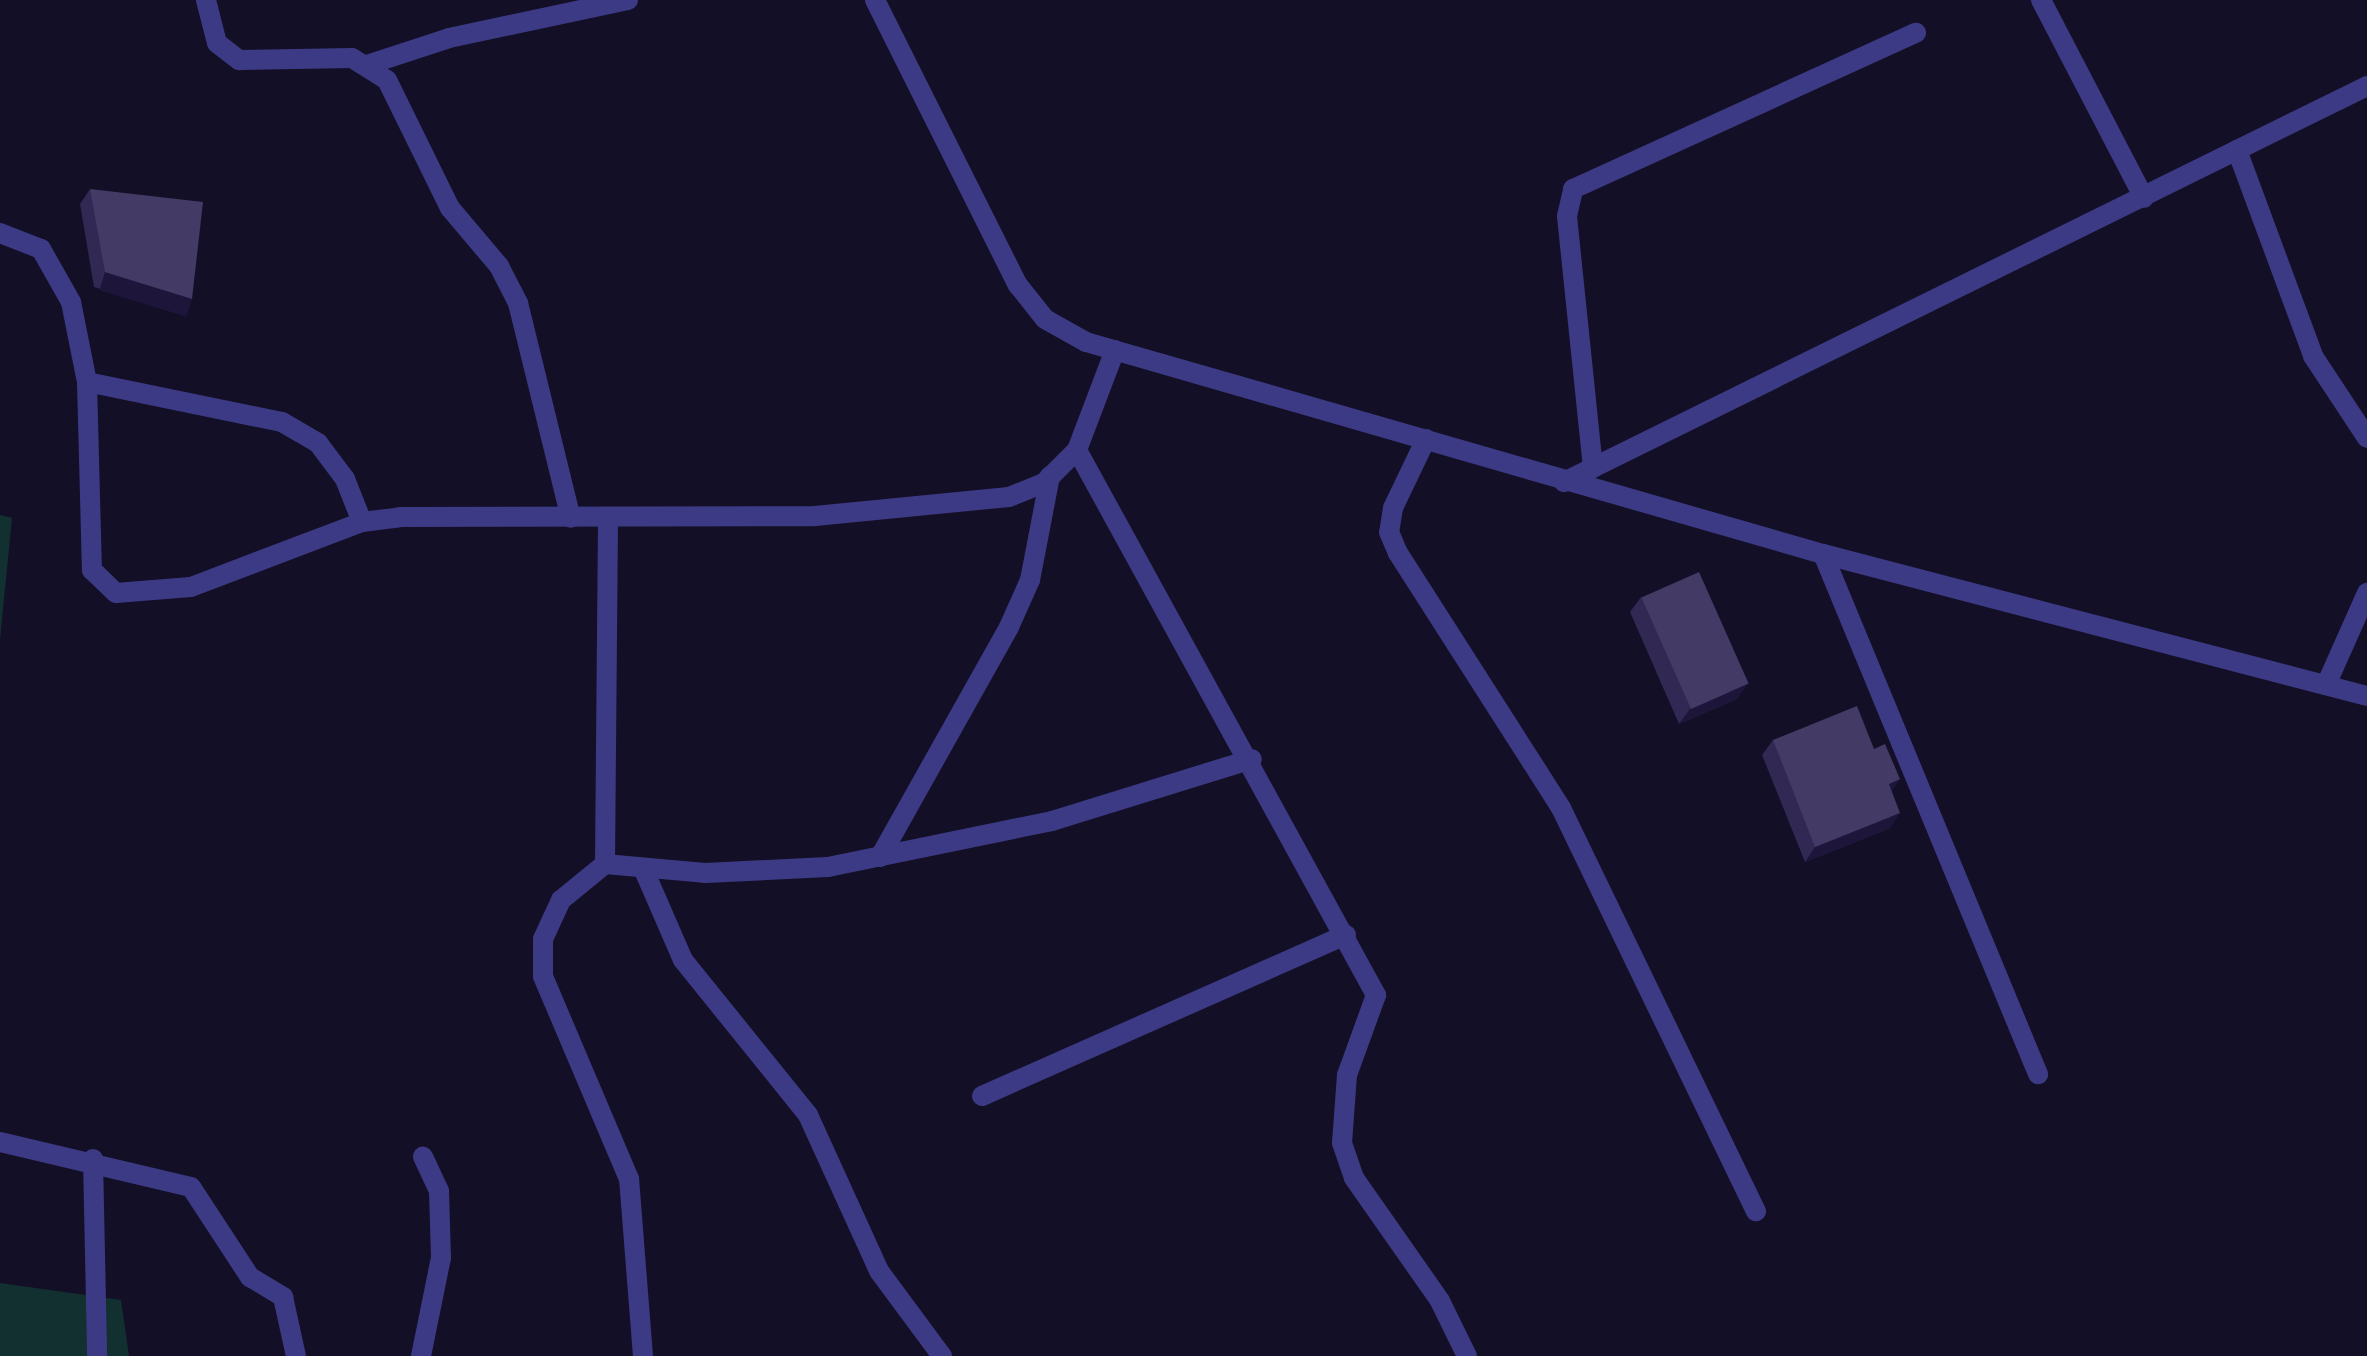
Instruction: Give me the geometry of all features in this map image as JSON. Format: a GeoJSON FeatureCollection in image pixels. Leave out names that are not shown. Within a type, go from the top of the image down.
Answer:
{"type":"FeatureCollection","features":[{"type":"Feature","properties":{"kind":"street"},"geometry":{"type":"LineString","coordinates":[[206,0],[217,43],[239,60],[352,58],[367,65],[399,100],[450,208],[499,266],[518,303],[571,518]]}},
{"type":"Feature","properties":{"kind":"street"},"geometry":{"type":"LineString","coordinates":[[367,65],[449,38],[628,0]]}},
{"type":"Feature","properties":{"kind":"street"},"geometry":{"type":"LineString","coordinates":[[875,0],[1018,285],[1045,319],[1115,350],[1564,482],[1823,554],[2367,696]]}},
{"type":"Feature","properties":{"kind":"street"},"geometry":{"type":"LineString","coordinates":[[2041,0],[2144,198]]}},
{"type":"Feature","properties":{"kind":"street"},"geometry":{"type":"LineString","coordinates":[[1593,468],[1567,216],[1573,189],[1916,33]]}},
{"type":"Feature","properties":{"kind":"street"},"geometry":{"type":"LineString","coordinates":[[1564,482],[2367,86]]}},
{"type":"Feature","properties":{"kind":"street"},"geometry":{"type":"LineString","coordinates":[[2237,150],[2313,356],[2367,438]]}},
{"type":"Feature","properties":{"kind":"street"},"geometry":{"type":"LineString","coordinates":[[0,233],[28,239],[55,268],[71,302],[87,382],[92,570],[116,593],[191,587],[362,522],[571,518],[608,521],[950,505],[1009,497],[1050,476],[1077,450],[1115,350]]}},
{"type":"Feature","properties":{"kind":"street"},"geometry":{"type":"LineString","coordinates":[[87,382],[282,422],[318,443],[345,479],[362,522]]}},
{"type":"Feature","properties":{"kind":"street"},"geometry":{"type":"LineString","coordinates":[[1426,439],[1393,508],[1389,532],[1398,553],[1555,797],[1756,1211]]}},
{"type":"Feature","properties":{"kind":"street"},"geometry":{"type":"LineString","coordinates":[[1077,450],[1252,759],[1376,995],[1347,1075],[1342,1143],[1354,1178],[1440,1301],[1467,1356]]}},
{"type":"Feature","properties":{"kind":"street"},"geometry":{"type":"LineString","coordinates":[[880,857],[1009,627],[1033,567],[1050,476]]}},
{"type":"Feature","properties":{"kind":"street"},"geometry":{"type":"LineString","coordinates":[[605,864],[608,521]]}},
{"type":"Feature","properties":{"kind":"street"},"geometry":{"type":"LineString","coordinates":[[1823,554],[2038,1074]]}},
{"type":"Feature","properties":{"kind":"street"},"geometry":{"type":"LineString","coordinates":[[2326,685],[2367,593]]}},
{"type":"Feature","properties":{"kind":"street"},"geometry":{"type":"LineString","coordinates":[[643,1356],[629,1179],[543,976],[543,939],[561,900],[605,864],[766,871],[880,857],[1052,821],[1252,759]]}},
{"type":"Feature","properties":{"kind":"street"},"geometry":{"type":"LineString","coordinates":[[643,868],[683,960],[808,1115],[879,1271],[942,1356]]}},
{"type":"Feature","properties":{"kind":"street"},"geometry":{"type":"LineString","coordinates":[[982,1096],[1346,935]]}},
{"type":"Feature","properties":{"kind":"street"},"geometry":{"type":"LineString","coordinates":[[0,1142],[93,1159],[191,1187],[250,1277],[283,1297],[296,1356]]}},
{"type":"Feature","properties":{"kind":"street"},"geometry":{"type":"LineString","coordinates":[[421,1356],[441,1258],[439,1191],[423,1156]]}},
{"type":"Feature","properties":{"kind":"street"},"geometry":{"type":"LineString","coordinates":[[93,1159],[97,1356]]}},
{"type":"Feature","properties":{"kind":"green space"},"geometry":{"type":"Polygon","coordinates":[[[0,515],[12,518],[0,640],[0,515]]]}},
{"type":"Feature","properties":{"kind":"green space"},"geometry":{"type":"Polygon","coordinates":[[[0,1283],[121,1300],[129,1356],[0,1356],[0,1283]]]}},
{"type":"Feature","properties":{"kind":"building"},"geometry":{"type":"Polygon","coordinates":[[[90,189],[203,202],[192,299],[105,272],[90,189]]]}},
{"type":"Feature","properties":{"kind":"building"},"geometry":{"type":"Polygon","coordinates":[[[1699,572],[1749,683],[1691,709],[1641,598],[1699,572]]]}},
{"type":"Feature","properties":{"kind":"building"},"geometry":{"type":"Polygon","coordinates":[[[1857,706],[1874,749],[1885,744],[1900,779],[1889,784],[1900,813],[1815,847],[1773,740],[1857,706]]]}}]}
